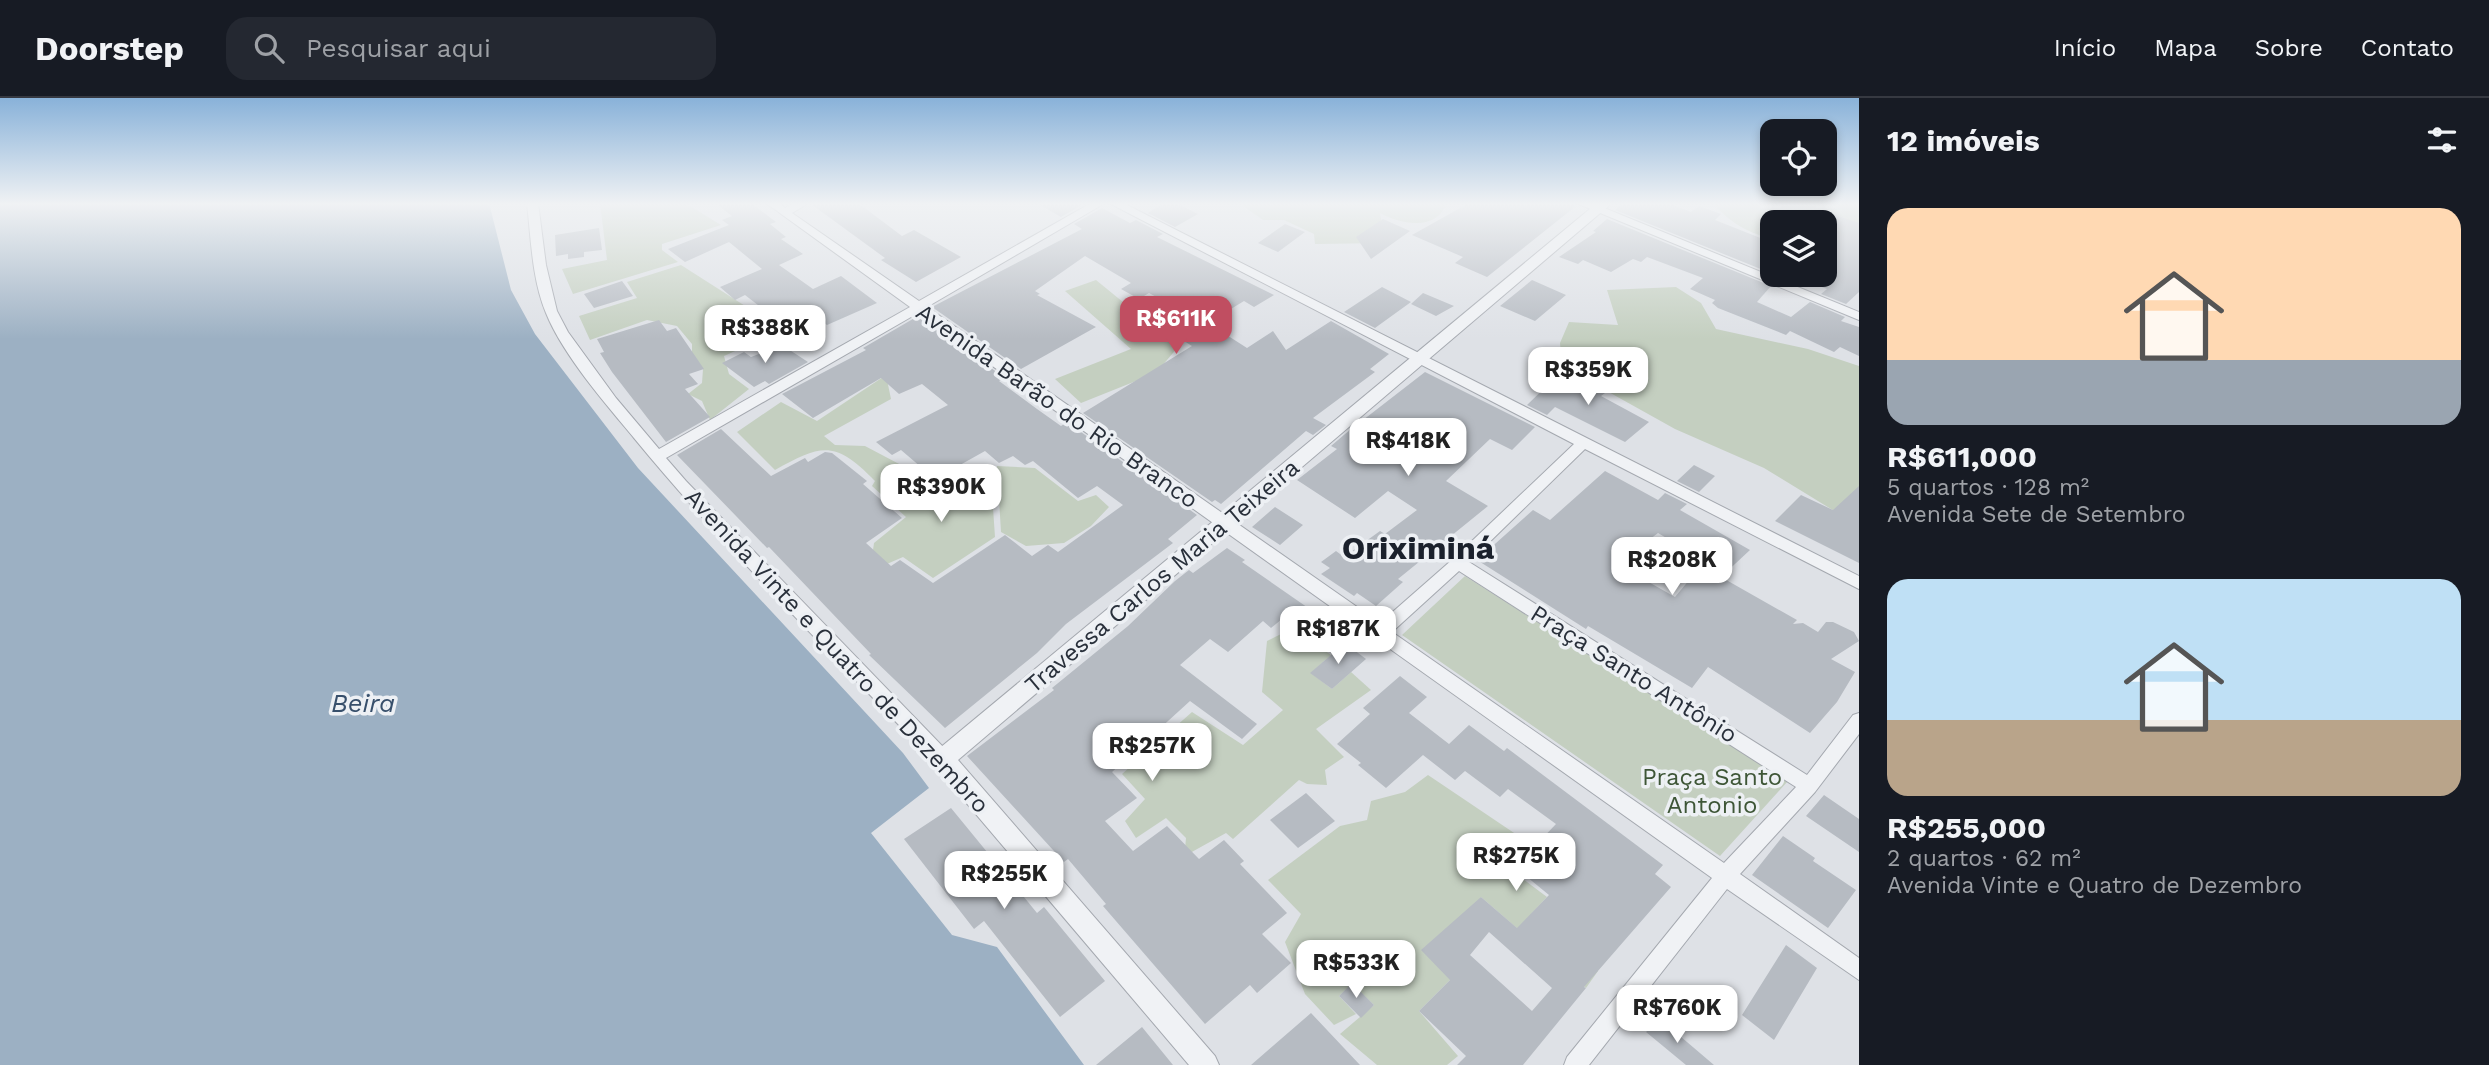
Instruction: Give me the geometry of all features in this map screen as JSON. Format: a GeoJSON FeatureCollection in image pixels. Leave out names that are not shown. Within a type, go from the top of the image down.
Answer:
{"type":"FeatureCollection","features":[{"type":"Feature","properties":{"kind":"street","name":"Avenida Vinte e Quatro de Dezembro"},"geometry":{"type":"LineString","coordinates":[[538,248],[551,311],[562,333],[656,457],[943,760],[1206,1065]]}},
{"type":"Feature","properties":{"kind":"street","name":"Avenida Barão do Rio Branco"},"geometry":{"type":"LineString","coordinates":[[833,248],[1859,970]]}},
{"type":"Feature","properties":{"kind":"street"},"geometry":{"type":"LineString","coordinates":[[656,457],[1020,248]]}},
{"type":"Feature","properties":{"kind":"street"},"geometry":{"type":"LineString","coordinates":[[1202,248],[1859,583]]}},
{"type":"Feature","properties":{"kind":"street","name":"Travessa Carlos Maria Teixeira"},"geometry":{"type":"LineString","coordinates":[[943,760],[1553,248]]}},
{"type":"Feature","properties":{"kind":"street"},"geometry":{"type":"LineString","coordinates":[[1699,248],[1859,316]]}},
{"type":"Feature","properties":{"kind":"street"},"geometry":{"type":"LineString","coordinates":[[1380,633],[1458,563],[1584,442]]}},
{"type":"Feature","properties":{"kind":"street","name":"Praça Santo Antônio"},"geometry":{"type":"LineString","coordinates":[[1458,563],[1810,786]]}},
{"type":"Feature","properties":{"kind":"street"},"geometry":{"type":"LineString","coordinates":[[1575,1065],[1725,876],[1810,786],[1859,720]]}},
{"type":"Feature","properties":{"kind":"green space"},"geometry":{"type":"Polygon","coordinates":[[[606,248],[662,248],[678,262],[573,294],[562,269],[607,260],[606,248]]]}},
{"type":"Feature","properties":{"kind":"green space"},"geometry":{"type":"Polygon","coordinates":[[[1847,248],[1859,248],[1859,263],[1847,248]]]}},
{"type":"Feature","properties":{"kind":"green space"},"geometry":{"type":"Polygon","coordinates":[[[681,265],[794,337],[754,351],[742,348],[724,356],[729,374],[749,389],[710,420],[702,401],[688,394],[702,383],[703,369],[692,355],[692,344],[677,326],[647,320],[590,340],[579,316],[637,298],[627,282],[681,265]]]}},
{"type":"Feature","properties":{"kind":"green space"},"geometry":{"type":"Polygon","coordinates":[[[1096,280],[1178,347],[1156,373],[1081,403],[1055,379],[1131,349],[1065,291],[1096,280]]]}},
{"type":"Feature","properties":{"kind":"green space"},"geometry":{"type":"Polygon","coordinates":[[[1676,287],[1701,303],[1716,329],[1808,349],[1859,366],[1859,523],[1849,520],[1764,468],[1675,429],[1562,366],[1560,343],[1569,322],[1618,325],[1607,290],[1676,287]]]}},
{"type":"Feature","properties":{"kind":"green space"},"geometry":{"type":"Polygon","coordinates":[[[886,375],[891,399],[824,436],[835,445],[865,446],[937,484],[990,464],[995,537],[933,578],[903,557],[880,567],[872,557],[874,543],[906,517],[872,486],[875,481],[849,458],[828,450],[817,451],[775,470],[737,432],[781,402],[817,421],[886,375]]]}},
{"type":"Feature","properties":{"kind":"green space"},"geometry":{"type":"Polygon","coordinates":[[[997,466],[1035,468],[1078,501],[1096,495],[1109,507],[1091,526],[1064,543],[1026,546],[1001,532],[997,466]]]}},
{"type":"Feature","properties":{"kind":"green space","name":"Praça Santo Antonio"},"geometry":{"type":"Polygon","coordinates":[[[1465,576],[1788,781],[1720,856],[1402,635],[1465,576]]]}},
{"type":"Feature","properties":{"kind":"green space"},"geometry":{"type":"Polygon","coordinates":[[[1293,628],[1331,655],[1311,673],[1332,689],[1351,672],[1371,690],[1316,729],[1344,757],[1325,770],[1327,785],[1307,784],[1299,780],[1233,839],[1226,833],[1190,853],[1185,849],[1186,838],[1166,818],[1136,838],[1125,821],[1145,799],[1122,774],[1192,712],[1243,745],[1283,710],[1262,692],[1267,641],[1293,628]]]}},
{"type":"Feature","properties":{"kind":"green space"},"geometry":{"type":"Polygon","coordinates":[[[1428,775],[1529,843],[1507,867],[1547,897],[1531,914],[1598,971],[1586,988],[1481,897],[1450,980],[1419,1011],[1458,1056],[1447,1065],[1377,1065],[1340,1034],[1374,1005],[1352,984],[1339,996],[1356,1014],[1334,1025],[1305,994],[1285,942],[1301,914],[1268,880],[1340,826],[1367,820],[1371,801],[1405,792],[1428,775]]]}},
{"type":"Feature","properties":{"kind":"water","name":"Beira"},"geometry":{"type":"Polygon","coordinates":[[[0,248],[500,248],[511,290],[535,334],[638,468],[903,753],[929,788],[871,833],[952,935],[997,947],[1084,1065],[0,1065],[0,248]]]}},
{"type":"Feature","properties":{"kind":"building"},"geometry":{"type":"Polygon","coordinates":[[[556,248],[602,248],[584,252],[584,257],[568,259],[568,254],[556,256],[556,248]]]}},
{"type":"Feature","properties":{"kind":"building"},"geometry":{"type":"Polygon","coordinates":[[[670,248],[716,248],[685,262],[668,249],[670,248]]]}},
{"type":"Feature","properties":{"kind":"building"},"geometry":{"type":"Polygon","coordinates":[[[736,248],[794,248],[803,254],[779,265],[813,289],[841,276],[877,303],[827,325],[818,318],[791,331],[745,295],[735,300],[720,287],[762,269],[736,248]]]}},
{"type":"Feature","properties":{"kind":"building"},"geometry":{"type":"Polygon","coordinates":[[[871,248],[946,248],[961,257],[916,282],[881,260],[885,258],[871,248]]]}},
{"type":"Feature","properties":{"kind":"building"},"geometry":{"type":"Polygon","coordinates":[[[1045,248],[1179,248],[1274,295],[1254,307],[1244,301],[1208,323],[1247,348],[1273,331],[1286,350],[1331,321],[1389,354],[1370,369],[1375,372],[1313,418],[1326,425],[1313,435],[1306,431],[1221,504],[1215,500],[1212,502],[1083,413],[1192,346],[1176,336],[1183,332],[1175,327],[1193,317],[1149,293],[1139,299],[1121,289],[1131,283],[1085,256],[1035,291],[1040,294],[1037,295],[1096,327],[1021,369],[932,307],[1045,248]]]}},
{"type":"Feature","properties":{"kind":"building"},"geometry":{"type":"Polygon","coordinates":[[[1364,248],[1386,248],[1371,259],[1364,248]]]}},
{"type":"Feature","properties":{"kind":"building"},"geometry":{"type":"Polygon","coordinates":[[[1442,248],[1523,248],[1487,277],[1455,263],[1463,257],[1442,248]]]}},
{"type":"Feature","properties":{"kind":"building"},"geometry":{"type":"Polygon","coordinates":[[[1572,248],[1678,248],[1760,282],[1760,287],[1770,287],[1757,302],[1791,317],[1810,302],[1845,317],[1841,321],[1859,327],[1859,356],[1840,347],[1834,352],[1790,331],[1786,335],[1718,308],[1712,303],[1715,300],[1690,289],[1703,278],[1647,257],[1641,262],[1633,259],[1611,272],[1583,260],[1578,264],[1559,257],[1572,248]]]}},
{"type":"Feature","properties":{"kind":"building"},"geometry":{"type":"Polygon","coordinates":[[[1709,248],[1760,248],[1760,269],[1709,248]]]}},
{"type":"Feature","properties":{"kind":"building"},"geometry":{"type":"Polygon","coordinates":[[[1837,248],[1859,248],[1859,292],[1846,304],[1821,294],[1827,289],[1822,287],[1837,287],[1837,248]]]}},
{"type":"Feature","properties":{"kind":"building"},"geometry":{"type":"Polygon","coordinates":[[[1532,280],[1566,295],[1535,321],[1500,306],[1532,280]]]}},
{"type":"Feature","properties":{"kind":"building"},"geometry":{"type":"Polygon","coordinates":[[[622,281],[633,296],[594,308],[584,294],[622,281]]]}},
{"type":"Feature","properties":{"kind":"building"},"geometry":{"type":"Polygon","coordinates":[[[1382,287],[1411,302],[1375,328],[1344,312],[1382,287]]]}},
{"type":"Feature","properties":{"kind":"building"},"geometry":{"type":"Polygon","coordinates":[[[1423,293],[1454,306],[1436,316],[1411,304],[1423,293]]]}},
{"type":"Feature","properties":{"kind":"building"},"geometry":{"type":"Polygon","coordinates":[[[918,316],[1005,378],[999,381],[1037,409],[1061,426],[1067,422],[1197,515],[1168,539],[1173,543],[1066,624],[1037,653],[945,728],[869,655],[871,654],[769,547],[767,548],[677,455],[721,429],[771,476],[805,458],[808,462],[825,452],[832,453],[867,481],[863,484],[902,518],[866,543],[891,566],[900,560],[933,583],[1005,535],[1032,556],[1048,545],[1058,552],[1123,505],[1097,486],[1078,498],[1033,461],[1025,465],[1013,456],[999,463],[985,451],[935,479],[901,450],[892,455],[876,442],[948,405],[922,384],[899,394],[881,378],[813,418],[782,394],[866,350],[863,348],[918,316]]]}},
{"type":"Feature","properties":{"kind":"building"},"geometry":{"type":"Polygon","coordinates":[[[659,320],[667,331],[676,328],[704,369],[689,374],[698,384],[685,389],[710,417],[666,442],[612,372],[600,353],[604,352],[597,339],[659,320]]]}},
{"type":"Feature","properties":{"kind":"building"},"geometry":{"type":"Polygon","coordinates":[[[782,345],[808,362],[769,384],[765,381],[754,387],[722,363],[744,352],[751,357],[782,345]]]}},
{"type":"Feature","properties":{"kind":"building"},"geometry":{"type":"Polygon","coordinates":[[[1425,372],[1535,427],[1512,450],[1490,439],[1446,481],[1488,506],[1398,579],[1403,582],[1376,606],[1357,593],[1354,596],[1321,574],[1330,568],[1321,562],[1336,551],[1344,557],[1380,531],[1385,534],[1417,510],[1388,491],[1355,518],[1297,480],[1337,449],[1331,446],[1345,434],[1425,372]]]}},
{"type":"Feature","properties":{"kind":"building"},"geometry":{"type":"Polygon","coordinates":[[[1559,374],[1578,383],[1587,377],[1609,390],[1601,396],[1649,422],[1625,442],[1555,407],[1547,415],[1527,405],[1559,374]]]}},
{"type":"Feature","properties":{"kind":"building"},"geometry":{"type":"Polygon","coordinates":[[[1694,465],[1715,476],[1699,492],[1677,481],[1694,465]]]}},
{"type":"Feature","properties":{"kind":"building"},"geometry":{"type":"Polygon","coordinates":[[[1605,471],[1658,500],[1665,493],[1687,504],[1680,510],[1750,550],[1721,577],[1797,620],[1793,624],[1803,623],[1818,632],[1826,622],[1833,622],[1854,632],[1859,641],[1831,659],[1855,672],[1837,702],[1810,733],[1708,667],[1692,688],[1588,626],[1586,629],[1477,560],[1533,510],[1550,520],[1605,471]],[[1658,533],[1620,562],[1641,574],[1638,576],[1675,597],[1705,561],[1658,533]]]}},
{"type":"Feature","properties":{"kind":"building"},"geometry":{"type":"Polygon","coordinates":[[[1859,486],[1859,563],[1775,521],[1801,495],[1833,510],[1859,486]]]}},
{"type":"Feature","properties":{"kind":"building"},"geometry":{"type":"Polygon","coordinates":[[[1275,507],[1303,525],[1280,545],[1252,527],[1275,507]]]}},
{"type":"Feature","properties":{"kind":"building"},"geometry":{"type":"Polygon","coordinates":[[[1227,548],[1245,560],[1242,562],[1340,630],[1324,643],[1287,615],[1271,628],[1263,621],[1228,652],[1210,639],[1180,665],[1257,724],[1242,739],[1190,701],[1112,772],[1137,798],[1105,821],[1133,851],[1167,826],[1199,859],[1224,840],[1244,861],[1240,864],[1287,913],[1262,934],[1291,963],[1257,993],[1250,985],[1205,1024],[1103,906],[1106,904],[1068,859],[1064,862],[967,756],[1054,690],[1052,688],[1128,626],[1175,581],[1189,570],[1193,573],[1227,548]]]}},
{"type":"Feature","properties":{"kind":"building"},"geometry":{"type":"Polygon","coordinates":[[[1345,643],[1366,659],[1332,689],[1310,673],[1345,643]]]}},
{"type":"Feature","properties":{"kind":"building"},"geometry":{"type":"Polygon","coordinates":[[[1400,676],[1427,697],[1409,713],[1449,744],[1469,725],[1504,751],[1507,748],[1663,865],[1655,874],[1671,887],[1584,987],[1586,988],[1523,1065],[1457,1065],[1466,1056],[1419,1011],[1450,980],[1421,950],[1481,897],[1517,928],[1549,895],[1515,867],[1556,824],[1508,789],[1500,797],[1465,771],[1455,780],[1423,755],[1386,788],[1337,744],[1370,714],[1363,708],[1400,676]],[[1489,932],[1470,955],[1532,1011],[1552,988],[1489,932]]]}},
{"type":"Feature","properties":{"kind":"building"},"geometry":{"type":"Polygon","coordinates":[[[1306,793],[1335,821],[1298,848],[1270,820],[1306,793]]]}},
{"type":"Feature","properties":{"kind":"building"},"geometry":{"type":"Polygon","coordinates":[[[1824,795],[1859,819],[1859,852],[1806,816],[1824,795]]]}},
{"type":"Feature","properties":{"kind":"building"},"geometry":{"type":"Polygon","coordinates":[[[951,808],[1037,913],[1044,907],[1105,981],[1060,1017],[984,921],[974,929],[904,839],[951,808]]]}},
{"type":"Feature","properties":{"kind":"building"},"geometry":{"type":"Polygon","coordinates":[[[1783,836],[1815,858],[1813,861],[1856,890],[1828,928],[1752,875],[1783,836]]]}},
{"type":"Feature","properties":{"kind":"building"},"geometry":{"type":"Polygon","coordinates":[[[1786,945],[1817,968],[1774,1040],[1742,1015],[1786,945]]]}},
{"type":"Feature","properties":{"kind":"building"},"geometry":{"type":"Polygon","coordinates":[[[1352,983],[1374,1005],[1361,1018],[1339,996],[1352,983]]]}},
{"type":"Feature","properties":{"kind":"building"},"geometry":{"type":"Polygon","coordinates":[[[1311,1013],[1360,1065],[1251,1065],[1311,1013]]]}},
{"type":"Feature","properties":{"kind":"building"},"geometry":{"type":"Polygon","coordinates":[[[1660,1019],[1714,1065],[1686,1065],[1646,1032],[1660,1019]]]}},
{"type":"Feature","properties":{"kind":"building"},"geometry":{"type":"Polygon","coordinates":[[[1142,1027],[1173,1065],[1096,1065],[1142,1027]]]}},
{"type":"Feature","properties":{"kind":"district","name":"Oriximiná"},"geometry":{"type":"Point","coordinates":[1418,548]}}]}
